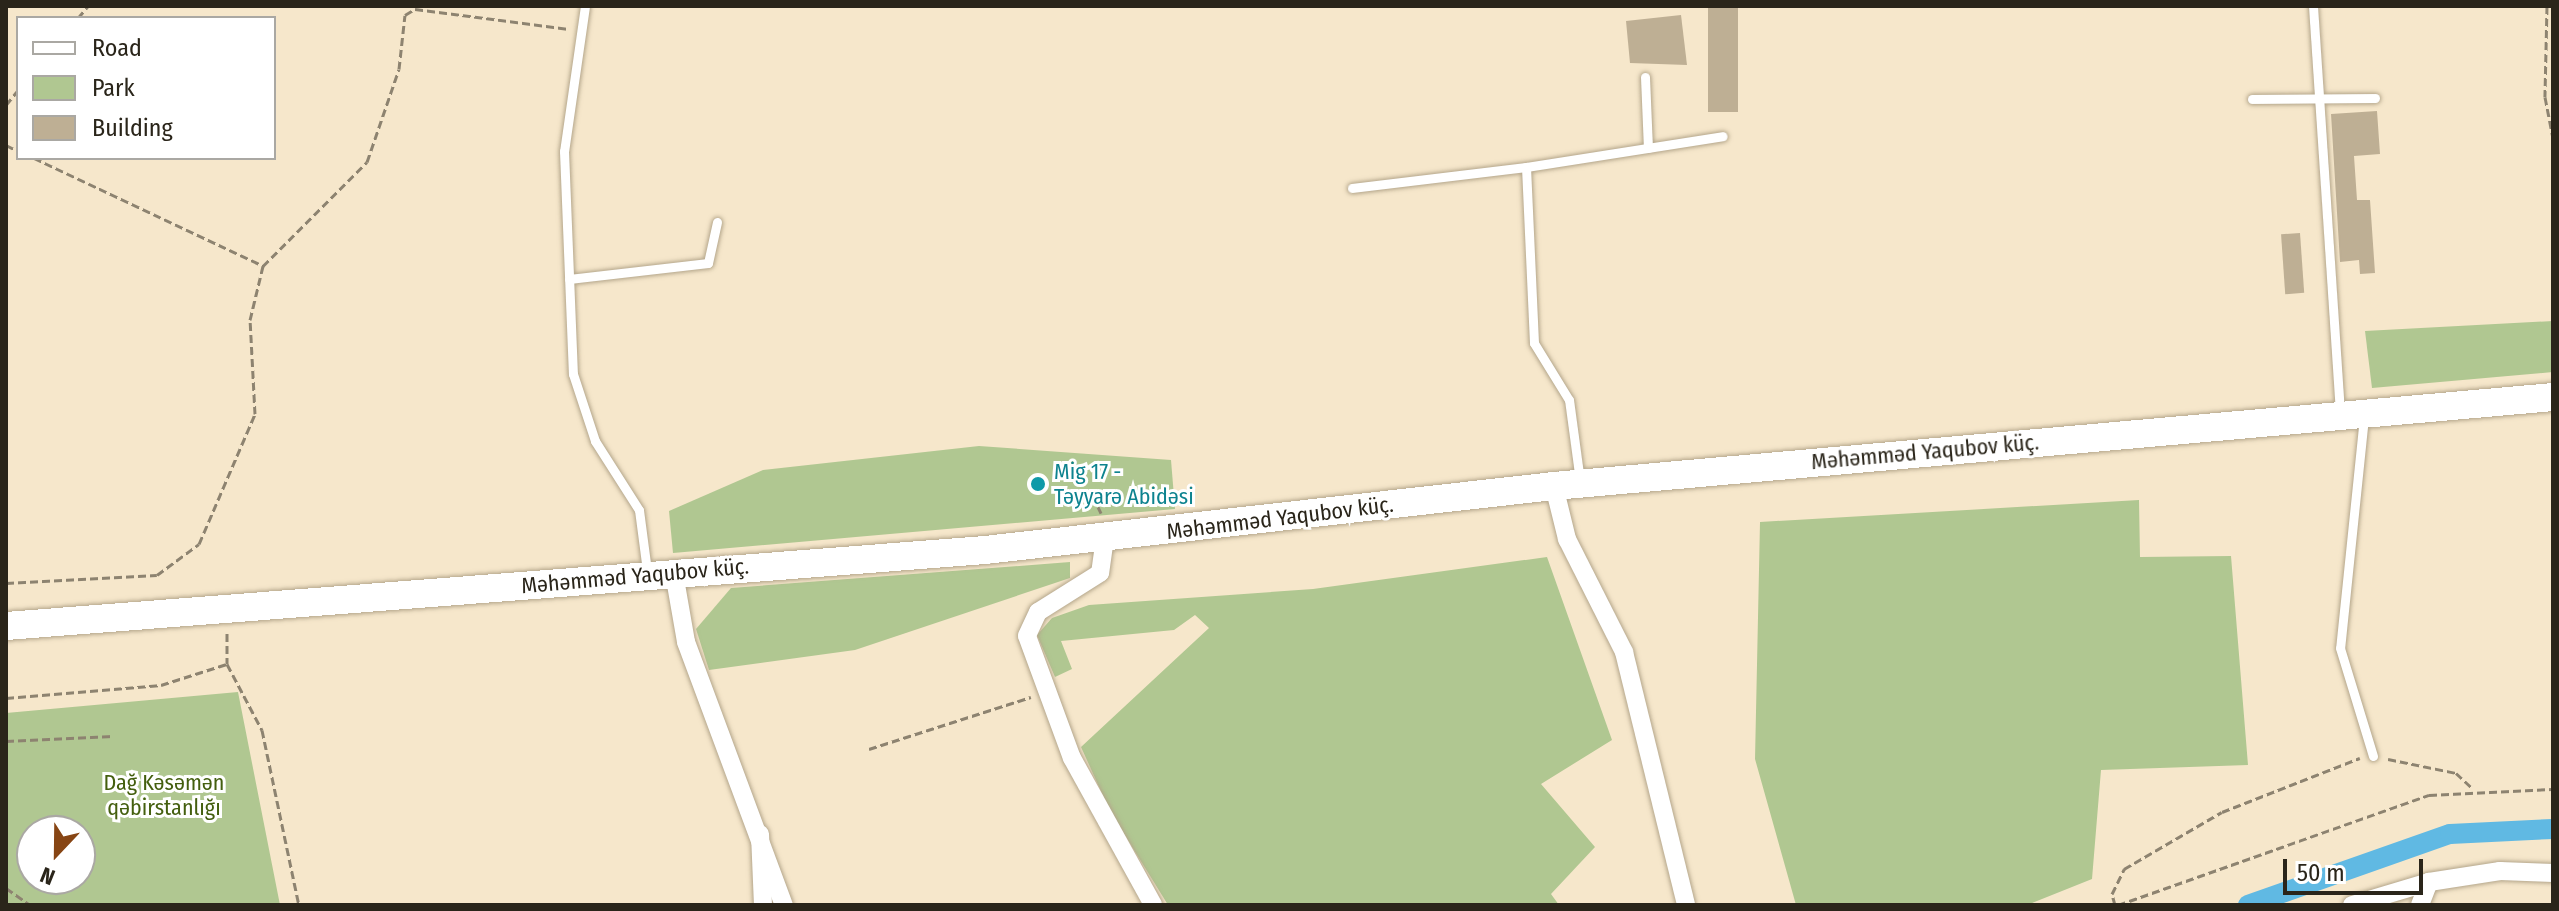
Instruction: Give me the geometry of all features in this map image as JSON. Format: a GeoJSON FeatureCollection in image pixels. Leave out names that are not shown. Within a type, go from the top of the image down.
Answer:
{"type":"FeatureCollection","features":[{"type":"Feature","properties":{"kind":"main road","name":"Məhəmməd Yaqubov küç."},"geometry":{"type":"LineString","coordinates":[[6,626],[1105,538],[1567,485],[2553,397]]}},
{"type":"Feature","properties":{"kind":"street"},"geometry":{"type":"LineString","coordinates":[[1567,485],[1567,539],[1624,652],[1686,905]]}},
{"type":"Feature","properties":{"kind":"street"},"geometry":{"type":"LineString","coordinates":[[1105,538],[1100,573],[1090,585],[1030,622],[1031,653],[1088,790],[1153,905]]}},
{"type":"Feature","properties":{"kind":"street"},"geometry":{"type":"LineString","coordinates":[[661,574],[761,831],[784,905]]}},
{"type":"Feature","properties":{"kind":"street"},"geometry":{"type":"LineString","coordinates":[[761,831],[763,905]]}},
{"type":"Feature","properties":{"kind":"street"},"geometry":{"type":"LineString","coordinates":[[2352,905],[2429,882],[2553,873]]}},
{"type":"Feature","properties":{"kind":"street"},"geometry":{"type":"LineString","coordinates":[[2420,905],[2429,882]]}},
{"type":"Feature","properties":{"kind":"lane"},"geometry":{"type":"LineString","coordinates":[[585,6],[564,151],[569,279],[583,414],[639,510],[661,574]]}},
{"type":"Feature","properties":{"kind":"lane"},"geometry":{"type":"LineString","coordinates":[[2313,6],[2352,414],[2340,624],[2373,756]]}},
{"type":"Feature","properties":{"kind":"lane"},"geometry":{"type":"LineString","coordinates":[[1645,77],[1648,148]]}},
{"type":"Feature","properties":{"kind":"lane"},"geometry":{"type":"LineString","coordinates":[[2252,99],[2375,98]]}},
{"type":"Feature","properties":{"kind":"lane"},"geometry":{"type":"LineString","coordinates":[[1352,188],[1526,167],[1723,136]]}},
{"type":"Feature","properties":{"kind":"lane"},"geometry":{"type":"LineString","coordinates":[[1526,167],[1534,343],[1569,400],[1567,485]]}},
{"type":"Feature","properties":{"kind":"lane"},"geometry":{"type":"LineString","coordinates":[[569,279],[708,263],[717,222]]}},
{"type":"Feature","properties":{"kind":"path"},"geometry":{"type":"LineString","coordinates":[[2547,6],[2545,97],[2553,138]]}},
{"type":"Feature","properties":{"kind":"path"},"geometry":{"type":"LineString","coordinates":[[6,583],[157,575],[199,544],[255,414],[250,320],[263,266],[367,162],[399,69],[405,15],[415,9],[580,31]]}},
{"type":"Feature","properties":{"kind":"path"},"geometry":{"type":"LineString","coordinates":[[38,160],[263,266]]}},
{"type":"Feature","properties":{"kind":"path"},"geometry":{"type":"LineString","coordinates":[[1054,487],[1099,501],[1105,538]]}},
{"type":"Feature","properties":{"kind":"path"},"geometry":{"type":"LineString","coordinates":[[227,609],[227,664],[262,730],[299,905]]}},
{"type":"Feature","properties":{"kind":"path"},"geometry":{"type":"LineString","coordinates":[[6,698],[161,685],[227,664]]}},
{"type":"Feature","properties":{"kind":"path"},"geometry":{"type":"LineString","coordinates":[[869,749],[1046,692]]}},
{"type":"Feature","properties":{"kind":"path"},"geometry":{"type":"LineString","coordinates":[[6,741],[113,736]]}},
{"type":"Feature","properties":{"kind":"path"},"geometry":{"type":"LineString","coordinates":[[2472,788],[2456,773],[2373,756],[2222,812],[2124,869],[2112,894],[2117,905],[2333,823],[2472,788],[2553,789]]}},
{"type":"Feature","properties":{"kind":"path"},"geometry":{"type":"LineString","coordinates":[[6,888],[30,905]]}},
{"type":"Feature","properties":{"kind":"green space"},"geometry":{"type":"Polygon","coordinates":[[[2553,321],[2553,372],[2372,388],[2365,331],[2553,321]]]}},
{"type":"Feature","properties":{"kind":"green space"},"geometry":{"type":"Polygon","coordinates":[[[979,446],[1171,460],[1175,509],[673,553],[669,511],[763,470],[979,446]]]}},
{"type":"Feature","properties":{"kind":"green space"},"geometry":{"type":"Polygon","coordinates":[[[2139,500],[2140,557],[2231,556],[2248,765],[2101,770],[2092,879],[2027,905],[1796,905],[1755,759],[1760,522],[2139,500]]]}},
{"type":"Feature","properties":{"kind":"green space"},"geometry":{"type":"Polygon","coordinates":[[[1547,557],[1612,740],[1541,784],[1595,847],[1551,894],[1559,905],[1168,905],[1110,811],[1081,747],[1209,628],[1195,615],[1174,630],[1061,641],[1072,669],[1055,677],[1037,635],[1052,618],[1089,605],[1313,589],[1547,557]]]}},
{"type":"Feature","properties":{"kind":"green space"},"geometry":{"type":"Polygon","coordinates":[[[1070,562],[1070,578],[855,650],[709,670],[696,629],[731,588],[1070,562]]]}},
{"type":"Feature","properties":{"kind":"green space","name":"Dağ Kəsəmən qəbirstanlığı"},"geometry":{"type":"Polygon","coordinates":[[[238,692],[280,905],[6,905],[6,713],[238,692]]]}},
{"type":"Feature","properties":{"kind":"building"},"geometry":{"type":"Polygon","coordinates":[[[1708,6],[1738,6],[1738,112],[1708,112],[1708,6]]]}},
{"type":"Feature","properties":{"kind":"building"},"geometry":{"type":"Polygon","coordinates":[[[1681,15],[1687,65],[1630,63],[1626,21],[1681,15]]]}},
{"type":"Feature","properties":{"kind":"building"},"geometry":{"type":"Polygon","coordinates":[[[2377,111],[2380,154],[2354,156],[2357,200],[2370,200],[2375,273],[2360,274],[2359,260],[2340,262],[2331,114],[2377,111]]]}},
{"type":"Feature","properties":{"kind":"building"},"geometry":{"type":"Polygon","coordinates":[[[2300,233],[2304,293],[2285,294],[2281,234],[2300,233]]]}},
{"type":"Feature","properties":{"kind":"waterway"},"geometry":{"type":"LineString","coordinates":[[2248,905],[2450,834],[2553,829]]}},
{"type":"Feature","properties":{"kind":"place","name":"Mig 17 - Təyyarə Abidəsi"},"geometry":{"type":"Point","coordinates":[1038,484]}}]}
